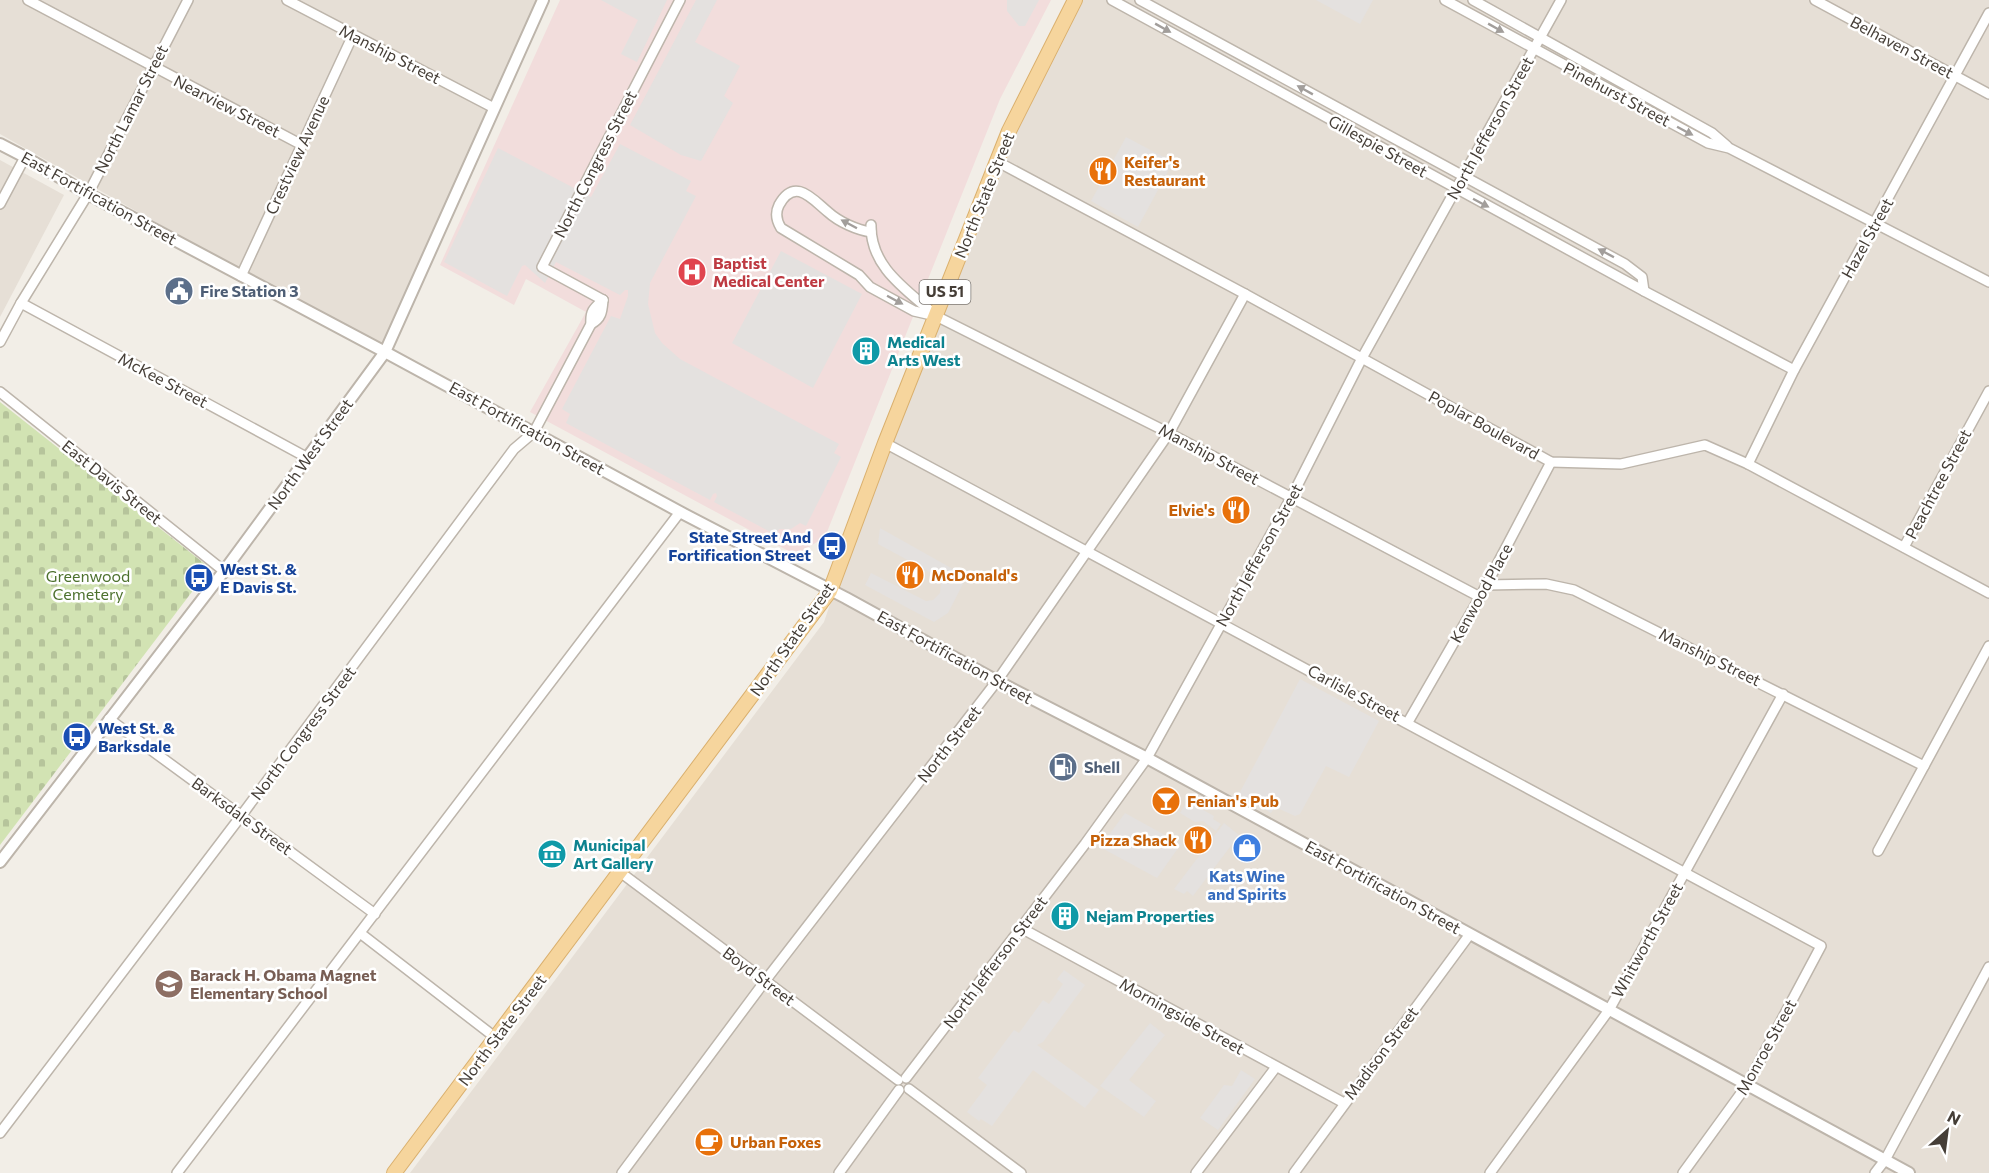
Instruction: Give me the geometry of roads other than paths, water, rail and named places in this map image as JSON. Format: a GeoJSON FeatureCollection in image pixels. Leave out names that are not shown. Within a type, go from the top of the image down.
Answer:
{"type":"FeatureCollection","features":[{"type":"Feature","properties":{"kind":"main road","name":"North State Street"},"geometry":{"type":"LineString","coordinates":[[394,1173],[830,591],[885,443],[1026,94],[1075,0]]}},
{"type":"Feature","properties":{"kind":"street","name":"Nearview Street"},"geometry":{"type":"LineString","coordinates":[[28,0],[302,145]]}},
{"type":"Feature","properties":{"kind":"street","name":"North Lamar Street"},"geometry":{"type":"LineString","coordinates":[[0,342],[21,303],[88,194],[188,0]]}},
{"type":"Feature","properties":{"kind":"street","name":"Manship Street"},"geometry":{"type":"LineString","coordinates":[[287,0],[494,108]]}},
{"type":"Feature","properties":{"kind":"street","name":"North West Street"},"geometry":{"type":"LineString","coordinates":[[0,862],[224,571],[385,352],[543,0]]}},
{"type":"Feature","properties":{"kind":"street","name":"North Congress Street"},"geometry":{"type":"LineString","coordinates":[[0,1133],[241,816],[514,449],[534,432],[591,324],[598,320],[602,313],[603,300],[542,267],[680,0]]}},
{"type":"Feature","properties":{"kind":"street","name":"Gillespie Street"},"geometry":{"type":"LineString","coordinates":[[1112,0],[1644,291],[1794,370]]}},
{"type":"Feature","properties":{"kind":"street","name":"Gillespie Street"},"geometry":{"type":"LineString","coordinates":[[1140,0],[1633,268],[1642,277],[1644,291]]}},
{"type":"Feature","properties":{"kind":"street","name":"Pinehurst Street"},"geometry":{"type":"LineString","coordinates":[[1444,0],[1708,143],[1729,148]]}},
{"type":"Feature","properties":{"kind":"street","name":"North Jefferson Street"},"geometry":{"type":"LineString","coordinates":[[839,1173],[1147,758],[1291,498],[1362,358],[1561,0]]}},
{"type":"Feature","properties":{"kind":"street","name":"Belhaven Street"},"geometry":{"type":"LineString","coordinates":[[1815,0],[1989,94]]}},
{"type":"Feature","properties":{"kind":"street","name":"Pinehurst Street"},"geometry":{"type":"LineString","coordinates":[[1474,1],[1712,133],[1729,148],[1989,282]]}},
{"type":"Feature","properties":{"kind":"street"},"geometry":{"type":"LineString","coordinates":[[1470,14],[1474,1]]}},
{"type":"Feature","properties":{"kind":"street","name":"Hazel Street"},"geometry":{"type":"LineString","coordinates":[[1748,464],[1794,370],[1989,14]]}},
{"type":"Feature","properties":{"kind":"street","name":"Crestview Avenue"},"geometry":{"type":"LineString","coordinates":[[240,276],[353,35]]}},
{"type":"Feature","properties":{"kind":"street"},"geometry":{"type":"LineString","coordinates":[[1632,102],[1638,91]]}},
{"type":"Feature","properties":{"kind":"street","name":"East Fortification Street"},"geometry":{"type":"LineString","coordinates":[[0,144],[88,194],[680,512],[1147,758],[1909,1173]]}},
{"type":"Feature","properties":{"kind":"street"},"geometry":{"type":"LineString","coordinates":[[0,204],[25,157]]}},
{"type":"Feature","properties":{"kind":"street","name":"Poplar Boulevard"},"geometry":{"type":"LineString","coordinates":[[998,162],[1551,462],[1621,464],[1705,445],[1748,464],[1989,594]]}},
{"type":"Feature","properties":{"kind":"street","name":"Manship Street"},"geometry":{"type":"LineString","coordinates":[[936,316],[904,290],[889,274],[879,258],[871,229],[861,231],[829,213],[813,197],[801,192],[788,194],[780,203],[776,212],[781,228],[859,275],[870,287],[914,310],[936,316],[1169,433],[1480,597]]}},
{"type":"Feature","properties":{"kind":"street","name":"North Street"},"geometry":{"type":"LineString","coordinates":[[622,1173],[765,981],[998,681],[1169,433],[1245,294]]}},
{"type":"Feature","properties":{"kind":"street","name":"McKee Street"},"geometry":{"type":"LineString","coordinates":[[21,303],[306,458]]}},
{"type":"Feature","properties":{"kind":"street","name":"Peachtree Street"},"geometry":{"type":"LineString","coordinates":[[1905,547],[1989,391]]}},
{"type":"Feature","properties":{"kind":"street","name":"East Davis Street"},"geometry":{"type":"LineString","coordinates":[[0,392],[224,571]]}},
{"type":"Feature","properties":{"kind":"street","name":"Carlisle Street"},"geometry":{"type":"LineString","coordinates":[[885,443],[1408,722],[1821,946]]}},
{"type":"Feature","properties":{"kind":"street","name":"Kenwood Place"},"geometry":{"type":"LineString","coordinates":[[1408,722],[1480,597],[1551,462]]}},
{"type":"Feature","properties":{"kind":"street"},"geometry":{"type":"LineString","coordinates":[[177,1173],[680,512]]}},
{"type":"Feature","properties":{"kind":"street","name":"Manship Street"},"geometry":{"type":"LineString","coordinates":[[1486,585],[1546,584],[1574,590],[1924,766]]}},
{"type":"Feature","properties":{"kind":"street"},"geometry":{"type":"LineString","coordinates":[[1878,851],[1989,646]]}},
{"type":"Feature","properties":{"kind":"street","name":"Whitworth Street"},"geometry":{"type":"LineString","coordinates":[[1490,1173],[1609,1010],[1783,694]]}},
{"type":"Feature","properties":{"kind":"street","name":"Barksdale Street"},"geometry":{"type":"LineString","coordinates":[[109,719],[375,914]]}},
{"type":"Feature","properties":{"kind":"street","name":"Boyd Street"},"geometry":{"type":"LineString","coordinates":[[620,872],[1021,1173]]}},
{"type":"Feature","properties":{"kind":"street","name":"Morningside Street"},"geometry":{"type":"LineString","coordinates":[[1021,928],[1344,1103]]}},
{"type":"Feature","properties":{"kind":"street"},"geometry":{"type":"LineString","coordinates":[[360,933],[496,1038]]}},
{"type":"Feature","properties":{"kind":"street","name":"Madison Street"},"geometry":{"type":"LineString","coordinates":[[1298,1171],[1344,1103],[1470,934]]}},
{"type":"Feature","properties":{"kind":"street","name":"Monroe Street"},"geometry":{"type":"LineString","coordinates":[[1683,1173],[1747,1085],[1821,946]]}},
{"type":"Feature","properties":{"kind":"street"},"geometry":{"type":"LineString","coordinates":[[1875,1173],[1885,1160],[1989,967]]}},
{"type":"Feature","properties":{"kind":"street"},"geometry":{"type":"LineString","coordinates":[[1196,1173],[1276,1067]]}},
{"type":"Feature","properties":{"kind":"place","name":"Keifer's Restaurant"},"geometry":{"type":"Point","coordinates":[1103,171]}},
{"type":"Feature","properties":{"kind":"place","name":"Baptist Medical Center"},"geometry":{"type":"Point","coordinates":[692,272]}},
{"type":"Feature","properties":{"kind":"place","name":"Fire Station 3"},"geometry":{"type":"Point","coordinates":[179,291]}},
{"type":"Feature","properties":{"kind":"place","name":"Medical Arts West"},"geometry":{"type":"Point","coordinates":[866,351]}},
{"type":"Feature","properties":{"kind":"place","name":"Elvie's"},"geometry":{"type":"Point","coordinates":[1236,510]}},
{"type":"Feature","properties":{"kind":"place","name":"State Street And Fortification Street"},"geometry":{"type":"Point","coordinates":[832,546]}},
{"type":"Feature","properties":{"kind":"place","name":"McDonald's"},"geometry":{"type":"Point","coordinates":[910,575]}},
{"type":"Feature","properties":{"kind":"place","name":"West St. & E Davis St."},"geometry":{"type":"Point","coordinates":[199,578]}},
{"type":"Feature","properties":{"kind":"place","name":"West St. & Barksdale"},"geometry":{"type":"Point","coordinates":[77,737]}},
{"type":"Feature","properties":{"kind":"place","name":"Shell"},"geometry":{"type":"Point","coordinates":[1063,767]}},
{"type":"Feature","properties":{"kind":"place","name":"Fenian's Pub"},"geometry":{"type":"Point","coordinates":[1166,801]}},
{"type":"Feature","properties":{"kind":"place","name":"Pizza Shack"},"geometry":{"type":"Point","coordinates":[1198,840]}},
{"type":"Feature","properties":{"kind":"place","name":"Kats Wine and Spirits"},"geometry":{"type":"Point","coordinates":[1247,848]}},
{"type":"Feature","properties":{"kind":"place","name":"Municipal Art Gallery"},"geometry":{"type":"Point","coordinates":[552,854]}},
{"type":"Feature","properties":{"kind":"place","name":"Nejam Properties"},"geometry":{"type":"Point","coordinates":[1065,916]}},
{"type":"Feature","properties":{"kind":"place","name":"Barack H. Obama Magnet Elementary School"},"geometry":{"type":"Point","coordinates":[169,984]}},
{"type":"Feature","properties":{"kind":"place","name":"Urban Foxes"},"geometry":{"type":"Point","coordinates":[709,1142]}},
{"type":"Feature","properties":{"kind":"park label","name":"Greenwood Cemetery"},"geometry":{"type":"Point","coordinates":[88,585]}}]}
